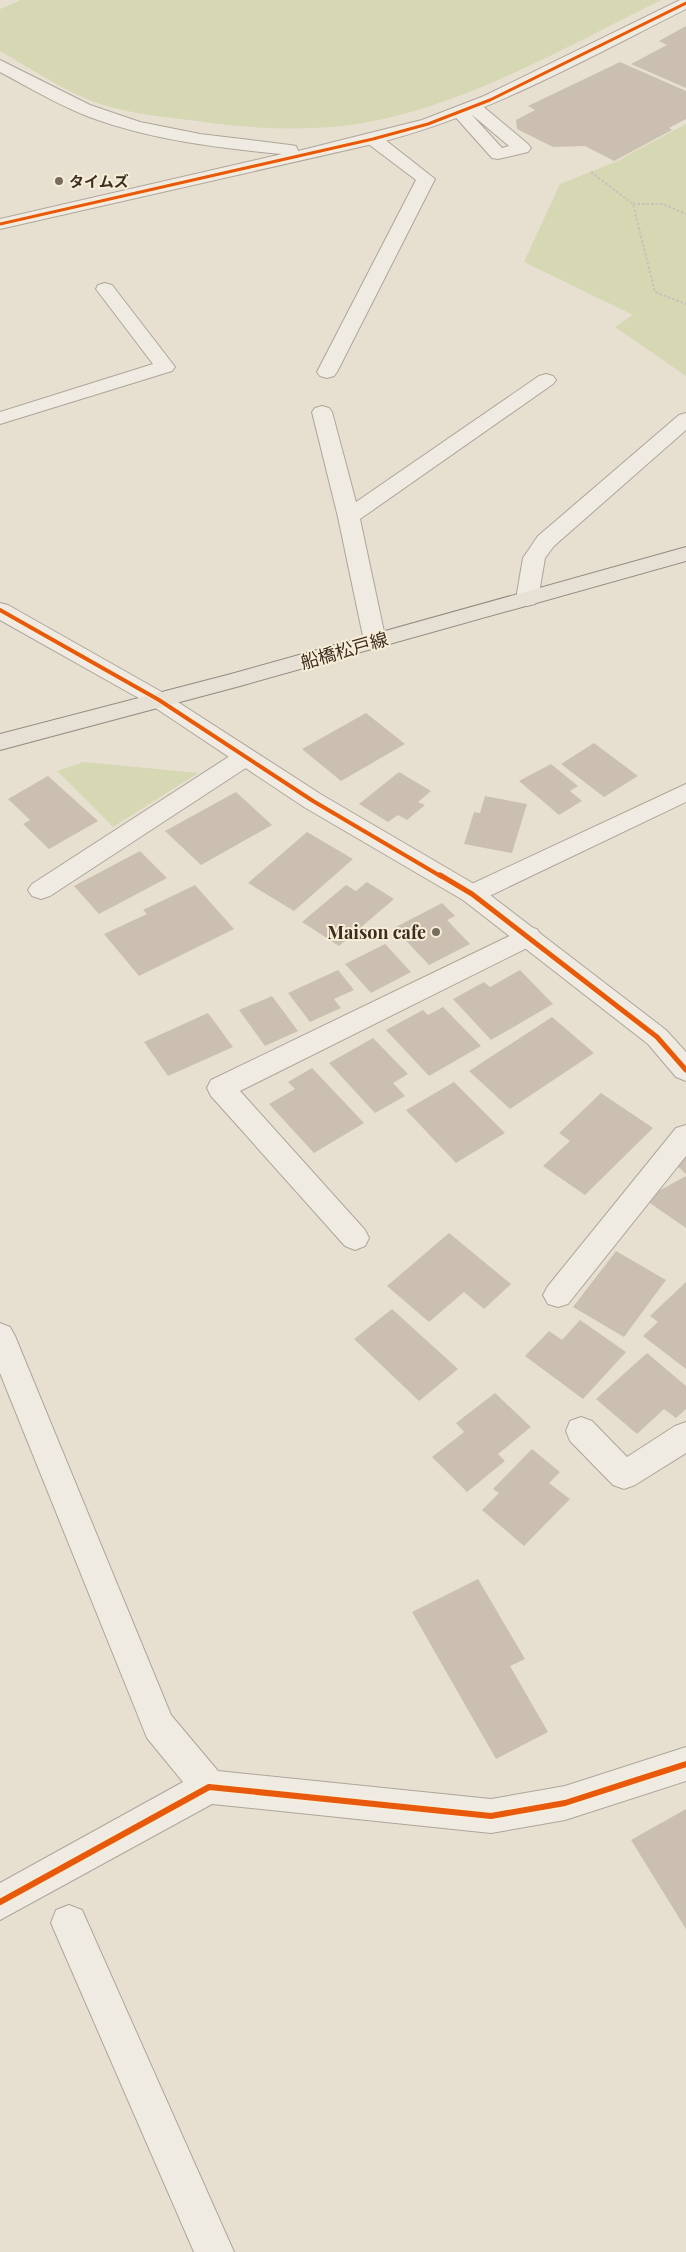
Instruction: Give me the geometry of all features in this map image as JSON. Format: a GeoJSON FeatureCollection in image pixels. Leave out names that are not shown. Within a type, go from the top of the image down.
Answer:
{"type":"FeatureCollection","features":[{"type":"Feature","properties":{"kind":"main road","name":"船橋松戸線"},"geometry":{"type":"LineString","coordinates":[[0,742],[375,641],[686,554]]}},
{"type":"Feature","properties":{"kind":"street"},"geometry":{"type":"LineString","coordinates":[[0,224],[373,139],[428,124],[466,110],[528,82],[686,3]]}},
{"type":"Feature","properties":{"kind":"street"},"geometry":{"type":"LineString","coordinates":[[0,65],[48,91],[112,119],[164,132],[263,148],[311,152]]}},
{"type":"Feature","properties":{"kind":"street"},"geometry":{"type":"LineString","coordinates":[[327,372],[426,179],[373,139]]}},
{"type":"Feature","properties":{"kind":"street"},"geometry":{"type":"LineString","coordinates":[[0,418],[165,366],[105,289]]}},
{"type":"Feature","properties":{"kind":"street"},"geometry":{"type":"LineString","coordinates":[[349,517],[546,380]]}},
{"type":"Feature","properties":{"kind":"street"},"geometry":{"type":"LineString","coordinates":[[322,412],[349,517],[375,641]]}},
{"type":"Feature","properties":{"kind":"street"},"geometry":{"type":"LineString","coordinates":[[527,599],[534,558],[546,541],[686,419]]}},
{"type":"Feature","properties":{"kind":"street"},"geometry":{"type":"LineString","coordinates":[[0,610],[159,700],[244,758],[313,801],[472,894],[657,1037],[686,1070]]}},
{"type":"Feature","properties":{"kind":"street"},"geometry":{"type":"LineString","coordinates":[[41,890],[244,758]]}},
{"type":"Feature","properties":{"kind":"street"},"geometry":{"type":"LineString","coordinates":[[472,894],[686,792]]}},
{"type":"Feature","properties":{"kind":"street"},"geometry":{"type":"LineString","coordinates":[[355,1238],[221,1088],[528,936]]}},
{"type":"Feature","properties":{"kind":"street"},"geometry":{"type":"LineString","coordinates":[[558,1295],[686,1136]]}},
{"type":"Feature","properties":{"kind":"street"},"geometry":{"type":"LineString","coordinates":[[0,1336],[159,1726],[208,1787]]}},
{"type":"Feature","properties":{"kind":"street"},"geometry":{"type":"LineString","coordinates":[[581,1431],[624,1475],[686,1436]]}},
{"type":"Feature","properties":{"kind":"street"},"geometry":{"type":"LineString","coordinates":[[0,1902],[208,1787],[490,1816],[526,1813],[590,1796],[686,1764]]}},
{"type":"Feature","properties":{"kind":"street"},"geometry":{"type":"LineString","coordinates":[[69,1923],[214,2252]]}},
{"type":"Feature","properties":{"kind":"path"},"geometry":{"type":"LineString","coordinates":[[591,172],[633,204],[655,292],[686,304]]}},
{"type":"Feature","properties":{"kind":"path"},"geometry":{"type":"LineString","coordinates":[[633,204],[663,204],[686,214]]}},
{"type":"Feature","properties":{"kind":"green space"},"geometry":{"type":"Polygon","coordinates":[[[21,0],[661,0],[543,60],[460,96],[375,121],[332,127],[268,128],[236,126],[126,111],[100,104],[74,93],[0,51],[0,9],[21,0]]]}},
{"type":"Feature","properties":{"kind":"green space"},"geometry":{"type":"Polygon","coordinates":[[[686,124],[686,376],[615,327],[633,315],[524,262],[560,184],[615,162],[686,124]]]}},
{"type":"Feature","properties":{"kind":"green space"},"geometry":{"type":"Polygon","coordinates":[[[84,762],[198,773],[113,827],[57,771],[84,762]]]}},
{"type":"Feature","properties":{"kind":"building"},"geometry":{"type":"Polygon","coordinates":[[[686,26],[686,88],[631,64],[667,45],[659,41],[686,26]]]}},
{"type":"Feature","properties":{"kind":"building"},"geometry":{"type":"Polygon","coordinates":[[[620,62],[686,91],[686,119],[669,128],[672,130],[614,161],[585,146],[553,147],[517,129],[516,120],[535,110],[528,106],[620,62]]]}},
{"type":"Feature","properties":{"kind":"building"},"geometry":{"type":"Polygon","coordinates":[[[366,713],[405,744],[341,781],[302,749],[366,713]]]}},
{"type":"Feature","properties":{"kind":"building"},"geometry":{"type":"Polygon","coordinates":[[[594,743],[638,776],[604,797],[561,764],[594,743]]]}},
{"type":"Feature","properties":{"kind":"building"},"geometry":{"type":"Polygon","coordinates":[[[551,764],[578,786],[570,791],[582,801],[559,815],[519,781],[551,764]]]}},
{"type":"Feature","properties":{"kind":"building"},"geometry":{"type":"Polygon","coordinates":[[[399,772],[431,791],[418,802],[425,805],[407,820],[398,815],[388,822],[359,804],[399,772]]]}},
{"type":"Feature","properties":{"kind":"building"},"geometry":{"type":"Polygon","coordinates":[[[48,776],[98,821],[49,849],[23,824],[30,820],[8,799],[48,776]]]}},
{"type":"Feature","properties":{"kind":"building"},"geometry":{"type":"Polygon","coordinates":[[[236,792],[272,825],[201,865],[165,831],[236,792]]]}},
{"type":"Feature","properties":{"kind":"building"},"geometry":{"type":"Polygon","coordinates":[[[485,796],[527,804],[512,853],[464,844],[474,812],[480,813],[485,796]]]}},
{"type":"Feature","properties":{"kind":"building"},"geometry":{"type":"Polygon","coordinates":[[[307,832],[353,859],[294,911],[248,883],[307,832]]]}},
{"type":"Feature","properties":{"kind":"building"},"geometry":{"type":"Polygon","coordinates":[[[140,851],[167,878],[99,914],[74,886],[140,851]]]}},
{"type":"Feature","properties":{"kind":"building"},"geometry":{"type":"Polygon","coordinates":[[[367,882],[394,899],[339,946],[302,922],[346,885],[356,891],[367,882]]]}},
{"type":"Feature","properties":{"kind":"building"},"geometry":{"type":"Polygon","coordinates":[[[195,885],[234,929],[139,976],[104,934],[147,914],[143,910],[195,885]]]}},
{"type":"Feature","properties":{"kind":"building"},"geometry":{"type":"Polygon","coordinates":[[[442,903],[455,916],[447,920],[470,944],[429,965],[394,928],[442,903]]]}},
{"type":"Feature","properties":{"kind":"building"},"geometry":{"type":"Polygon","coordinates":[[[385,944],[411,972],[371,993],[345,964],[385,944]]]}},
{"type":"Feature","properties":{"kind":"building"},"geometry":{"type":"Polygon","coordinates":[[[338,970],[354,990],[334,999],[341,1008],[310,1022],[288,993],[338,970]]]}},
{"type":"Feature","properties":{"kind":"building"},"geometry":{"type":"Polygon","coordinates":[[[520,970],[553,1004],[491,1040],[453,999],[484,982],[490,987],[520,970]]]}},
{"type":"Feature","properties":{"kind":"building"},"geometry":{"type":"Polygon","coordinates":[[[272,996],[298,1031],[265,1046],[239,1010],[272,996]]]}},
{"type":"Feature","properties":{"kind":"building"},"geometry":{"type":"Polygon","coordinates":[[[443,1007],[481,1046],[429,1076],[386,1030],[423,1010],[428,1015],[443,1007]]]}},
{"type":"Feature","properties":{"kind":"building"},"geometry":{"type":"Polygon","coordinates":[[[208,1013],[233,1047],[168,1076],[144,1042],[208,1013]]]}},
{"type":"Feature","properties":{"kind":"building"},"geometry":{"type":"Polygon","coordinates":[[[552,1017],[594,1053],[510,1109],[469,1071],[552,1017]]]}},
{"type":"Feature","properties":{"kind":"building"},"geometry":{"type":"Polygon","coordinates":[[[373,1038],[408,1074],[393,1083],[405,1096],[375,1113],[329,1063],[373,1038]]]}},
{"type":"Feature","properties":{"kind":"building"},"geometry":{"type":"Polygon","coordinates":[[[312,1068],[364,1123],[314,1153],[269,1104],[295,1089],[288,1082],[312,1068]]]}},
{"type":"Feature","properties":{"kind":"building"},"geometry":{"type":"Polygon","coordinates":[[[454,1082],[505,1133],[456,1163],[406,1110],[454,1082]]]}},
{"type":"Feature","properties":{"kind":"building"},"geometry":{"type":"Polygon","coordinates":[[[601,1093],[653,1128],[585,1195],[543,1166],[570,1141],[559,1133],[601,1093]]]}},
{"type":"Feature","properties":{"kind":"building"},"geometry":{"type":"Polygon","coordinates":[[[686,1157],[686,1174],[674,1163],[686,1157]]]}},
{"type":"Feature","properties":{"kind":"building"},"geometry":{"type":"Polygon","coordinates":[[[686,1176],[686,1228],[644,1199],[686,1176]]]}},
{"type":"Feature","properties":{"kind":"building"},"geometry":{"type":"Polygon","coordinates":[[[449,1233],[511,1284],[484,1309],[464,1292],[429,1322],[387,1286],[449,1233]]]}},
{"type":"Feature","properties":{"kind":"building"},"geometry":{"type":"Polygon","coordinates":[[[616,1251],[666,1280],[624,1337],[573,1307],[616,1251]]]}},
{"type":"Feature","properties":{"kind":"building"},"geometry":{"type":"Polygon","coordinates":[[[686,1282],[686,1369],[643,1336],[658,1322],[650,1316],[686,1282]]]}},
{"type":"Feature","properties":{"kind":"building"},"geometry":{"type":"Polygon","coordinates":[[[392,1309],[458,1369],[419,1401],[354,1339],[392,1309]]]}},
{"type":"Feature","properties":{"kind":"building"},"geometry":{"type":"Polygon","coordinates":[[[580,1320],[626,1352],[583,1399],[525,1356],[549,1331],[562,1340],[580,1320]]]}},
{"type":"Feature","properties":{"kind":"building"},"geometry":{"type":"Polygon","coordinates":[[[647,1353],[686,1386],[686,1409],[676,1418],[664,1409],[637,1434],[596,1399],[647,1353]]]}},
{"type":"Feature","properties":{"kind":"building"},"geometry":{"type":"Polygon","coordinates":[[[495,1393],[531,1427],[498,1454],[505,1461],[467,1492],[432,1457],[464,1432],[456,1423],[495,1393]]]}},
{"type":"Feature","properties":{"kind":"building"},"geometry":{"type":"Polygon","coordinates":[[[532,1449],[560,1472],[549,1483],[570,1499],[524,1546],[482,1510],[499,1493],[493,1489],[532,1449]]]}},
{"type":"Feature","properties":{"kind":"building"},"geometry":{"type":"Polygon","coordinates":[[[478,1579],[525,1659],[510,1666],[548,1732],[496,1759],[412,1612],[478,1579]]]}},
{"type":"Feature","properties":{"kind":"building"},"geometry":{"type":"Polygon","coordinates":[[[686,1809],[686,1929],[631,1840],[686,1809]]]}},
{"type":"Feature","properties":{"kind":"cycle path"},"geometry":{"type":"LineString","coordinates":[[0,224],[373,139],[428,124],[490,100],[686,3]]}},
{"type":"Feature","properties":{"kind":"cycle path"},"geometry":{"type":"LineString","coordinates":[[0,610],[159,700],[313,801],[472,894],[657,1037],[686,1070]]}},
{"type":"Feature","properties":{"kind":"cycle path"},"geometry":{"type":"LineString","coordinates":[[0,1902],[209,1787],[491,1816],[541,1809],[565,1803],[614,1789],[686,1764]]}},
{"type":"Feature","properties":{"kind":"place","name":"タイムズ"},"geometry":{"type":"Point","coordinates":[59,181]}},
{"type":"Feature","properties":{"kind":"place","name":"Maison cafe"},"geometry":{"type":"Point","coordinates":[436,932]}}]}
